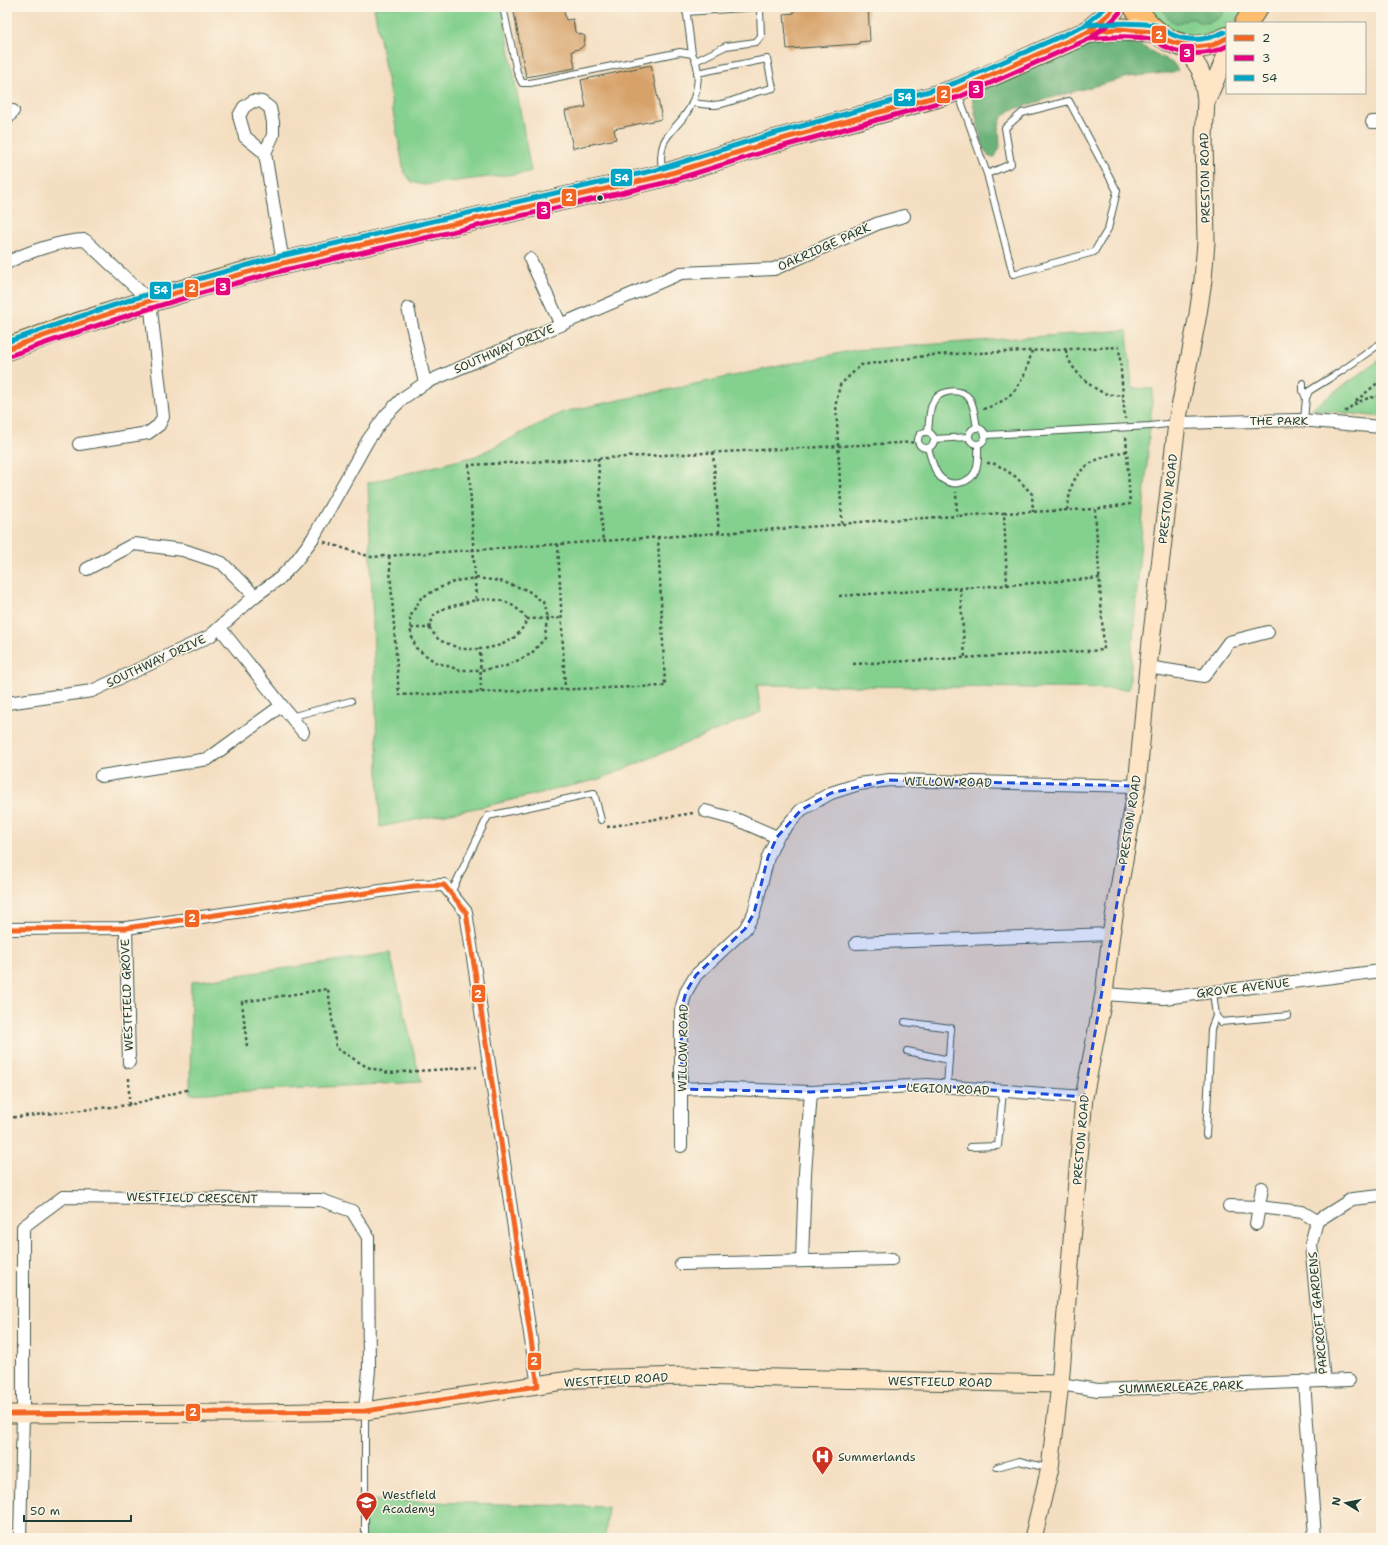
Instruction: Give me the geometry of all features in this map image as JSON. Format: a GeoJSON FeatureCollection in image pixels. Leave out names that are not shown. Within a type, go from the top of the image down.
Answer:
{"type":"FeatureCollection","features":[{"type":"Feature","properties":{"kind":"highway"},"geometry":{"type":"LineString","coordinates":[[7,349],[62,329],[222,279],[283,263],[662,176],[764,145],[957,90],[1088,32],[1115,7]]}},
{"type":"Feature","properties":{"kind":"highway"},"geometry":{"type":"LineString","coordinates":[[1135,7],[1146,23],[1155,32],[1167,40],[1184,46],[1206,46],[1226,38]]}},
{"type":"Feature","properties":{"kind":"highway"},"geometry":{"type":"LineString","coordinates":[[1247,22],[1257,7]]}},
{"type":"Feature","properties":{"kind":"highway"},"geometry":{"type":"LineString","coordinates":[[1088,32],[1118,29],[1155,32]]}},
{"type":"Feature","properties":{"kind":"street","name":"PRESTON ROAD"},"geometry":{"type":"LineString","coordinates":[[1033,1538],[1050,1468],[1060,1384],[1084,1097],[1104,994],[1111,934],[1137,786],[1148,667],[1177,423],[1203,280],[1206,242],[1204,138],[1206,100],[1202,75],[1184,46]]}},
{"type":"Feature","properties":{"kind":"street","name":"PRESTON ROAD"},"geometry":{"type":"LineString","coordinates":[[1206,100],[1226,55]]}},
{"type":"Feature","properties":{"kind":"street"},"geometry":{"type":"LineString","coordinates":[[265,153],[283,263]]}},
{"type":"Feature","properties":{"kind":"street","name":"OAKRIDGE PARK"},"geometry":{"type":"LineString","coordinates":[[561,324],[681,273],[774,269],[879,223],[904,216]]}},
{"type":"Feature","properties":{"kind":"street"},"geometry":{"type":"LineString","coordinates":[[7,263],[20,256],[42,249],[74,240],[85,240],[150,301],[163,417],[159,425],[148,432],[79,444]]}},
{"type":"Feature","properties":{"kind":"street","name":"SOUTHWAY DRIVE"},"geometry":{"type":"LineString","coordinates":[[7,703],[92,691],[210,636],[255,596],[280,578],[296,561],[313,538],[368,440],[386,415],[403,398],[425,382],[561,324],[530,259]]}},
{"type":"Feature","properties":{"kind":"street"},"geometry":{"type":"LineString","coordinates":[[408,308],[425,382]]}},
{"type":"Feature","properties":{"kind":"street","name":"THE PARK"},"geometry":{"type":"LineString","coordinates":[[1177,423],[1304,420],[1381,427]]}},
{"type":"Feature","properties":{"kind":"street"},"geometry":{"type":"LineString","coordinates":[[87,569],[134,544],[183,550],[222,564],[255,596]]}},
{"type":"Feature","properties":{"kind":"street"},"geometry":{"type":"LineString","coordinates":[[220,628],[303,732]]}},
{"type":"Feature","properties":{"kind":"street"},"geometry":{"type":"LineString","coordinates":[[1148,667],[1204,676],[1229,642],[1268,632]]}},
{"type":"Feature","properties":{"kind":"street"},"geometry":{"type":"LineString","coordinates":[[101,776],[208,758],[281,706]]}},
{"type":"Feature","properties":{"kind":"street","name":"WILLOW ROAD"},"geometry":{"type":"LineString","coordinates":[[681,1146],[682,1010],[686,992],[696,976],[745,929],[754,913],[768,857],[777,837],[801,810],[831,793],[859,784],[890,780],[1137,786]]}},
{"type":"Feature","properties":{"kind":"street"},"geometry":{"type":"LineString","coordinates":[[704,811],[738,820],[777,837]]}},
{"type":"Feature","properties":{"kind":"street","name":"WESTFIELD GROVE"},"geometry":{"type":"LineString","coordinates":[[7,929],[126,928],[416,886],[444,884],[466,912],[538,1386]]}},
{"type":"Feature","properties":{"kind":"street","name":"WESTFIELD GROVE"},"geometry":{"type":"LineString","coordinates":[[126,928],[129,1062]]}},
{"type":"Feature","properties":{"kind":"street"},"geometry":{"type":"LineString","coordinates":[[856,942],[1111,934]]}},
{"type":"Feature","properties":{"kind":"street","name":"GROVE AVENUE"},"geometry":{"type":"LineString","coordinates":[[1104,994],[1164,998],[1381,971]]}},
{"type":"Feature","properties":{"kind":"street","name":"LEGION ROAD"},"geometry":{"type":"LineString","coordinates":[[682,1089],[703,1088],[811,1092],[927,1086],[1084,1097]]}},
{"type":"Feature","properties":{"kind":"street"},"geometry":{"type":"LineString","coordinates":[[802,1261],[805,1173],[811,1092]]}},
{"type":"Feature","properties":{"kind":"street"},"geometry":{"type":"LineString","coordinates":[[1256,1224],[1262,1188]]}},
{"type":"Feature","properties":{"kind":"street"},"geometry":{"type":"LineString","coordinates":[[1229,1206],[1259,1207],[1302,1212],[1317,1221],[1352,1199],[1381,1196]]}},
{"type":"Feature","properties":{"kind":"street","name":"WESTFIELD CRESCENT"},"geometry":{"type":"LineString","coordinates":[[15,1414],[23,1227],[63,1197],[321,1200],[352,1211],[368,1237],[369,1370],[365,1411]]}},
{"type":"Feature","properties":{"kind":"street","name":"PARCROFT GARDENS"},"geometry":{"type":"LineString","coordinates":[[1317,1221],[1311,1244],[1324,1381]]}},
{"type":"Feature","properties":{"kind":"street"},"geometry":{"type":"LineString","coordinates":[[681,1264],[892,1259]]}},
{"type":"Feature","properties":{"kind":"street","name":"WESTFIELD ROAD"},"geometry":{"type":"LineString","coordinates":[[15,1414],[365,1411],[538,1386],[576,1379],[687,1376],[1060,1384]]}},
{"type":"Feature","properties":{"kind":"street","name":"SUMMERLEAZE PARK"},"geometry":{"type":"LineString","coordinates":[[1060,1384],[1098,1390],[1349,1380]]}},
{"type":"Feature","properties":{"kind":"street"},"geometry":{"type":"LineString","coordinates":[[1304,1381],[1315,1538]]}},
{"type":"Feature","properties":{"kind":"street"},"geometry":{"type":"LineString","coordinates":[[15,1414],[20,1538]]}},
{"type":"Feature","properties":{"kind":"lane"},"geometry":{"type":"LineString","coordinates":[[503,7],[517,72],[522,82],[530,83],[680,52],[692,54]]}},
{"type":"Feature","properties":{"kind":"lane"},"geometry":{"type":"LineString","coordinates":[[662,176],[661,153],[664,141],[685,115],[692,102],[696,87],[696,61],[692,54],[686,10],[757,8],[760,10],[761,36],[756,42],[726,46],[696,61]]}},
{"type":"Feature","properties":{"kind":"lane"},"geometry":{"type":"LineString","coordinates":[[692,102],[706,106],[735,101],[749,94],[773,88],[767,59],[697,73]]}},
{"type":"Feature","properties":{"kind":"lane"},"geometry":{"type":"LineString","coordinates":[[957,90],[987,174],[1013,274],[1094,252],[1108,229],[1117,191],[1070,101],[1022,113],[1005,128],[1011,164],[987,174]]}},
{"type":"Feature","properties":{"kind":"lane"},"geometry":{"type":"LineString","coordinates":[[1304,420],[1306,398],[1309,391],[1343,370],[1381,343]]}},
{"type":"Feature","properties":{"kind":"lane"},"geometry":{"type":"LineString","coordinates":[[1303,383],[1303,391],[1306,398]]}},
{"type":"Feature","properties":{"kind":"lane"},"geometry":{"type":"LineString","coordinates":[[928,432],[932,404],[936,398],[949,391],[963,394],[969,399],[974,412],[977,428]]}},
{"type":"Feature","properties":{"kind":"lane"},"geometry":{"type":"LineString","coordinates":[[986,435],[1125,428],[1177,423]]}},
{"type":"Feature","properties":{"kind":"lane"},"geometry":{"type":"LineString","coordinates":[[977,428],[982,430],[986,435]]}},
{"type":"Feature","properties":{"kind":"lane"},"geometry":{"type":"LineString","coordinates":[[977,428],[972,430],[969,437],[972,443],[978,445],[984,442],[986,435]]}},
{"type":"Feature","properties":{"kind":"lane"},"geometry":{"type":"LineString","coordinates":[[928,432],[933,435],[934,439],[932,445],[928,448],[923,448],[918,442],[920,434],[928,432]]}},
{"type":"Feature","properties":{"kind":"lane"},"geometry":{"type":"LineString","coordinates":[[934,439],[969,437]]}},
{"type":"Feature","properties":{"kind":"lane"},"geometry":{"type":"LineString","coordinates":[[928,448],[935,470],[945,481],[956,483],[967,481],[976,470],[978,463],[978,445]]}},
{"type":"Feature","properties":{"kind":"lane"},"geometry":{"type":"LineString","coordinates":[[290,716],[351,700]]}},
{"type":"Feature","properties":{"kind":"lane"},"geometry":{"type":"LineString","coordinates":[[450,892],[488,816],[594,793],[601,820]]}},
{"type":"Feature","properties":{"kind":"lane"},"geometry":{"type":"LineString","coordinates":[[1206,1135],[1211,1029],[1216,1016],[1213,992]]}},
{"type":"Feature","properties":{"kind":"lane"},"geometry":{"type":"LineString","coordinates":[[1216,1016],[1221,1022],[1288,1016]]}},
{"type":"Feature","properties":{"kind":"lane"},"geometry":{"type":"LineString","coordinates":[[904,1022],[951,1028],[947,1087]]}},
{"type":"Feature","properties":{"kind":"lane"},"geometry":{"type":"LineString","coordinates":[[907,1052],[949,1060]]}},
{"type":"Feature","properties":{"kind":"lane"},"geometry":{"type":"LineString","coordinates":[[970,1147],[998,1146],[1003,1091]]}},
{"type":"Feature","properties":{"kind":"lane"},"geometry":{"type":"LineString","coordinates":[[365,1411],[365,1538]]}},
{"type":"Feature","properties":{"kind":"lane"},"geometry":{"type":"LineString","coordinates":[[997,1467],[1019,1461],[1050,1468]]}},
{"type":"Feature","properties":{"kind":"path"},"geometry":{"type":"LineString","coordinates":[[1066,349],[1066,356],[1083,380],[1104,393],[1123,396]]}},
{"type":"Feature","properties":{"kind":"path"},"geometry":{"type":"LineString","coordinates":[[974,412],[997,406],[1014,393],[1027,369],[1032,351]]}},
{"type":"Feature","properties":{"kind":"path"},"geometry":{"type":"LineString","coordinates":[[1333,423],[1381,380]]}},
{"type":"Feature","properties":{"kind":"path"},"geometry":{"type":"LineString","coordinates":[[1354,403],[1373,396],[1381,396]]}},
{"type":"Feature","properties":{"kind":"path"},"geometry":{"type":"LineString","coordinates":[[313,538],[371,557],[836,525],[859,522],[1096,509],[1130,504],[1125,428]]}},
{"type":"Feature","properties":{"kind":"path"},"geometry":{"type":"LineString","coordinates":[[476,600],[469,465],[918,442]]}},
{"type":"Feature","properties":{"kind":"path"},"geometry":{"type":"LineString","coordinates":[[1067,510],[1073,483],[1086,464],[1106,456],[1127,451]]}},
{"type":"Feature","properties":{"kind":"path"},"geometry":{"type":"LineString","coordinates":[[713,452],[718,533]]}},
{"type":"Feature","properties":{"kind":"path"},"geometry":{"type":"LineString","coordinates":[[598,458],[603,541]]}},
{"type":"Feature","properties":{"kind":"path"},"geometry":{"type":"LineString","coordinates":[[978,463],[996,464],[1016,476],[1032,494],[1033,512]]}},
{"type":"Feature","properties":{"kind":"path"},"geometry":{"type":"LineString","coordinates":[[956,483],[957,516]]}},
{"type":"Feature","properties":{"kind":"path"},"geometry":{"type":"LineString","coordinates":[[853,664],[1104,650],[1096,509]]}},
{"type":"Feature","properties":{"kind":"path"},"geometry":{"type":"LineString","coordinates":[[1004,513],[1007,585]]}},
{"type":"Feature","properties":{"kind":"path"},"geometry":{"type":"LineString","coordinates":[[389,556],[399,694],[665,686],[658,537]]}},
{"type":"Feature","properties":{"kind":"path"},"geometry":{"type":"LineString","coordinates":[[558,544],[565,689]]}},
{"type":"Feature","properties":{"kind":"path"},"geometry":{"type":"LineString","coordinates":[[476,578],[500,581],[527,590],[543,602],[547,618],[545,638],[531,654],[506,666],[481,670],[460,670],[435,662],[416,648],[411,634],[410,617],[421,598],[456,581],[476,578]]}},
{"type":"Feature","properties":{"kind":"path"},"geometry":{"type":"LineString","coordinates":[[839,596],[1100,578]]}},
{"type":"Feature","properties":{"kind":"path"},"geometry":{"type":"LineString","coordinates":[[960,588],[965,658]]}},
{"type":"Feature","properties":{"kind":"path"},"geometry":{"type":"LineString","coordinates":[[429,628],[434,615],[444,608],[476,600],[494,599],[508,603],[519,610],[527,619]]}},
{"type":"Feature","properties":{"kind":"path"},"geometry":{"type":"LineString","coordinates":[[527,619],[561,618]]}},
{"type":"Feature","properties":{"kind":"path"},"geometry":{"type":"LineString","coordinates":[[429,628],[439,640],[461,649],[492,648],[508,642],[523,630],[527,619]]}},
{"type":"Feature","properties":{"kind":"path"},"geometry":{"type":"LineString","coordinates":[[411,628],[429,628]]}},
{"type":"Feature","properties":{"kind":"path"},"geometry":{"type":"LineString","coordinates":[[480,649],[481,692]]}},
{"type":"Feature","properties":{"kind":"path"},"geometry":{"type":"LineString","coordinates":[[601,820],[603,828],[704,811]]}},
{"type":"Feature","properties":{"kind":"path"},"geometry":{"type":"LineString","coordinates":[[247,1046],[242,1002],[328,989],[336,1048],[367,1067],[389,1073],[489,1066]]}},
{"type":"Feature","properties":{"kind":"path"},"geometry":{"type":"LineString","coordinates":[[129,1062],[129,1105]]}},
{"type":"Feature","properties":{"kind":"path"},"geometry":{"type":"LineString","coordinates":[[7,1118],[129,1105],[190,1089]]}},
{"type":"Feature","properties":{"kind":"highlighted area"},"geometry":{"type":"Polygon","coordinates":[[[890,780],[1137,786],[1084,1097],[927,1085],[811,1092],[682,1089],[681,1010],[686,992],[696,975],[745,929],[754,913],[768,857],[777,837],[801,810],[831,793],[890,780]]]}},
{"type":"Feature","properties":{"kind":"green space"},"geometry":{"type":"Polygon","coordinates":[[[374,7],[502,7],[531,172],[423,185],[412,182],[404,172],[374,7]]]}},
{"type":"Feature","properties":{"kind":"green space"},"geometry":{"type":"Polygon","coordinates":[[[1146,7],[1247,7],[1235,22],[1226,22],[1226,29],[1222,31],[1197,37],[1171,31],[1146,7]]]}},
{"type":"Feature","properties":{"kind":"green space"},"geometry":{"type":"Polygon","coordinates":[[[1161,7],[1229,7],[1220,17],[1213,21],[1200,23],[1196,20],[1189,19],[1181,23],[1177,23],[1169,19],[1161,7]]]}},
{"type":"Feature","properties":{"kind":"green space"},"geometry":{"type":"Polygon","coordinates":[[[1110,39],[1140,45],[1174,64],[1178,70],[1173,73],[1129,77],[1011,110],[1002,117],[999,125],[1000,147],[995,157],[989,157],[984,149],[975,112],[972,97],[974,92],[1088,42],[1110,39]]]}},
{"type":"Feature","properties":{"kind":"green space"},"geometry":{"type":"Polygon","coordinates":[[[1127,330],[1132,388],[1153,389],[1129,689],[757,685],[761,712],[600,779],[486,806],[380,827],[368,483],[476,456],[563,412],[855,350],[1127,330]]]}},
{"type":"Feature","properties":{"kind":"green space"},"geometry":{"type":"Polygon","coordinates":[[[1381,359],[1381,417],[1311,409],[1381,359]]]}},
{"type":"Feature","properties":{"kind":"green space"},"geometry":{"type":"Polygon","coordinates":[[[390,953],[421,1082],[190,1094],[191,982],[390,953]]]}},
{"type":"Feature","properties":{"kind":"green space"},"geometry":{"type":"Polygon","coordinates":[[[362,1500],[608,1507],[605,1538],[363,1538],[362,1500]]]}},
{"type":"Feature","properties":{"kind":"building"},"geometry":{"type":"Polygon","coordinates":[[[513,7],[563,7],[566,20],[573,19],[575,32],[585,36],[584,45],[581,48],[572,51],[575,68],[526,77],[513,7]]]}},
{"type":"Feature","properties":{"kind":"building"},"geometry":{"type":"Polygon","coordinates":[[[794,7],[868,7],[870,41],[859,42],[859,44],[787,49],[784,14],[794,13],[794,7]]]}},
{"type":"Feature","properties":{"kind":"building"},"geometry":{"type":"Polygon","coordinates":[[[651,65],[662,119],[614,129],[616,139],[573,148],[565,111],[586,107],[581,80],[651,65]]]}},
{"type":"Feature","properties":{"kind":"transit line","name":"54"},"geometry":{"type":"LineString","coordinates":[[7,342],[143,296],[247,265],[660,169],[769,135],[929,91],[955,83],[1084,26],[1106,7]]}},
{"type":"Feature","properties":{"kind":"transit line","name":"2"},"geometry":{"type":"LineString","coordinates":[[7,349],[75,325],[248,272],[662,176],[771,142],[957,90],[1088,32],[1115,7]]}},
{"type":"Feature","properties":{"kind":"transit line","name":"3"},"geometry":{"type":"LineString","coordinates":[[9,356],[77,332],[250,279],[664,183],[773,149],[959,97],[1091,38],[1113,20],[1120,12]]}},
{"type":"Feature","properties":{"kind":"transit line","name":"54"},"geometry":{"type":"LineString","coordinates":[[1087,25],[1121,23],[1155,25],[1184,39],[1205,39],[1224,32]]}},
{"type":"Feature","properties":{"kind":"transit line","name":"2"},"geometry":{"type":"LineString","coordinates":[[1088,32],[1118,29],[1155,32],[1167,40],[1175,43],[1196,47],[1213,45],[1226,38]]}},
{"type":"Feature","properties":{"kind":"transit line","name":"3"},"geometry":{"type":"LineString","coordinates":[[1089,39],[1120,37],[1143,38],[1156,41],[1164,46],[1180,52],[1196,54],[1212,52],[1226,46]]}},
{"type":"Feature","properties":{"kind":"transit line","name":"2"},"geometry":{"type":"LineString","coordinates":[[7,929],[126,928],[415,886],[444,885],[466,912],[538,1386],[365,1411],[7,1414]]}},
{"type":"Feature","properties":{"kind":"place","name":"Summerlands"},"geometry":{"type":"Point","coordinates":[822,1476]}},
{"type":"Feature","properties":{"kind":"place","name":"Westfield Academy"},"geometry":{"type":"Point","coordinates":[366,1522]}}]}
